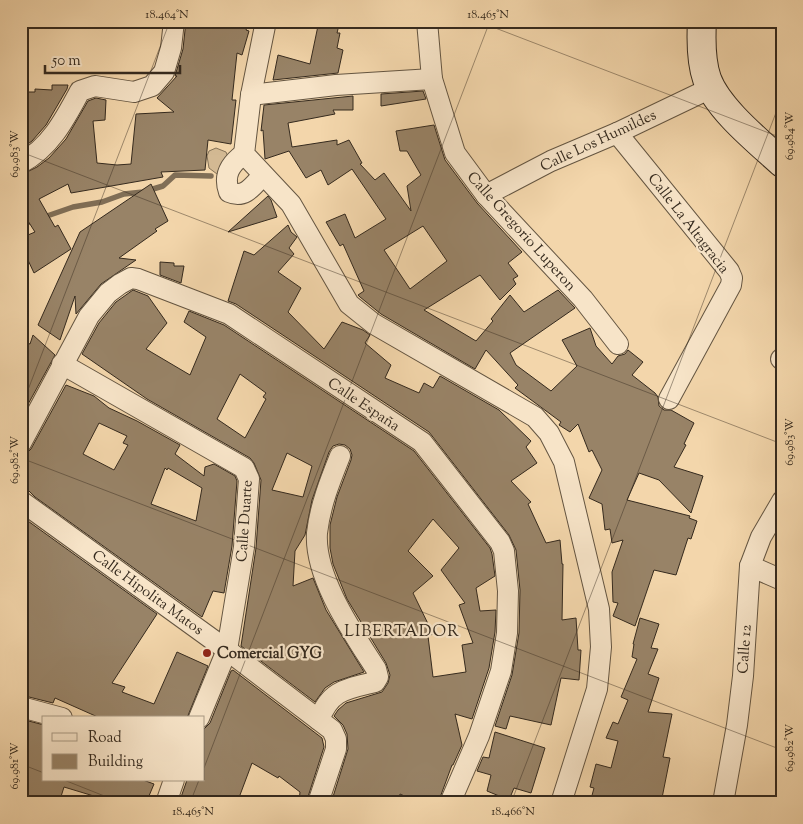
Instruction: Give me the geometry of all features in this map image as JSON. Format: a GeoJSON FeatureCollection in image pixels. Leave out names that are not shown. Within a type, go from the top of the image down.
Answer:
{"type":"FeatureCollection","features":[{"type":"Feature","properties":{"kind":"street"},"geometry":{"type":"LineString","coordinates":[[21,163],[32,157],[59,129],[80,91],[95,86],[134,92],[152,86],[164,72],[171,48],[174,21]]}},
{"type":"Feature","properties":{"kind":"street"},"geometry":{"type":"LineString","coordinates":[[263,175],[252,188],[243,194],[236,195],[230,192],[226,184],[229,168],[234,161],[244,154],[251,95],[266,21]]}},
{"type":"Feature","properties":{"kind":"street","name":"Calle Gregorio Luperon"},"geometry":{"type":"LineString","coordinates":[[427,21],[432,79],[455,153],[486,195],[583,299],[618,344]]}},
{"type":"Feature","properties":{"kind":"street"},"geometry":{"type":"LineString","coordinates":[[702,21],[704,69],[711,88],[730,113],[782,163]]}},
{"type":"Feature","properties":{"kind":"street"},"geometry":{"type":"LineString","coordinates":[[251,95],[336,85],[432,79]]}},
{"type":"Feature","properties":{"kind":"street","name":"Calle Los Humildes"},"geometry":{"type":"LineString","coordinates":[[486,195],[551,161],[617,133],[711,88]]}},
{"type":"Feature","properties":{"kind":"street","name":"Calle La Altagracia"},"geometry":{"type":"LineString","coordinates":[[617,133],[729,271],[732,278],[731,285],[669,399]]}},
{"type":"Feature","properties":{"kind":"street"},"geometry":{"type":"LineString","coordinates":[[244,154],[291,204],[349,304],[374,324],[535,417],[548,433],[564,462],[599,609],[601,647],[597,689],[561,803]]}},
{"type":"Feature","properties":{"kind":"street","name":"Calle España"},"geometry":{"type":"LineString","coordinates":[[21,443],[89,316],[108,293],[131,278],[229,314],[422,442],[500,542],[504,551],[508,591],[507,633],[501,671],[479,736],[450,803]]}},
{"type":"Feature","properties":{"kind":"street","name":"Calle Duarte"},"geometry":{"type":"LineString","coordinates":[[62,364],[244,468],[248,473],[244,546],[227,650],[199,716]]}},
{"type":"Feature","properties":{"kind":"street"},"geometry":{"type":"LineString","coordinates":[[319,720],[323,708],[331,698],[349,689],[375,682],[378,674],[344,616],[322,573],[319,561],[317,534],[324,498],[340,456]]}},
{"type":"Feature","properties":{"kind":"street","name":"Calle Hipolita Matos"},"geometry":{"type":"LineString","coordinates":[[21,501],[227,650],[332,730],[336,739],[336,749],[318,803]]}},
{"type":"Feature","properties":{"kind":"street","name":"Calle 12"},"geometry":{"type":"LineString","coordinates":[[723,803],[742,686],[750,566],[761,537],[782,501]]}},
{"type":"Feature","properties":{"kind":"street"},"geometry":{"type":"LineString","coordinates":[[750,566],[782,580]]}},
{"type":"Feature","properties":{"kind":"street"},"geometry":{"type":"LineString","coordinates":[[21,707],[55,716]]}},
{"type":"Feature","properties":{"kind":"street"},"geometry":{"type":"LineString","coordinates":[[166,803],[173,782]]}},
{"type":"Feature","properties":{"kind":"shaded area"},"geometry":{"type":"Polygon","coordinates":[[[216,148],[226,152],[228,157],[223,170],[217,174],[209,168],[207,156],[209,151],[216,148]]]}},
{"type":"Feature","properties":{"kind":"building"},"geometry":{"type":"Polygon","coordinates":[[[186,21],[249,21],[246,30],[249,31],[242,55],[237,53],[232,100],[236,100],[231,144],[208,140],[205,170],[161,172],[163,177],[71,193],[68,184],[39,199],[55,227],[58,225],[71,249],[34,273],[21,245],[21,238],[35,232],[21,210],[21,175],[49,158],[66,139],[88,101],[96,98],[106,100],[105,120],[93,121],[97,163],[131,164],[136,114],[174,112],[157,98],[177,76],[175,76],[183,49],[186,21]]]}},
{"type":"Feature","properties":{"kind":"building"},"geometry":{"type":"Polygon","coordinates":[[[319,21],[340,21],[337,33],[340,33],[337,48],[343,50],[338,73],[273,80],[278,55],[310,64],[319,21]]]}},
{"type":"Feature","properties":{"kind":"building"},"geometry":{"type":"Polygon","coordinates":[[[52,85],[68,85],[46,125],[32,141],[21,149],[21,92],[35,92],[35,89],[52,90],[52,85]]]}},
{"type":"Feature","properties":{"kind":"building"},"geometry":{"type":"Polygon","coordinates":[[[423,91],[426,99],[381,106],[381,94],[423,91]]]}},
{"type":"Feature","properties":{"kind":"building"},"geometry":{"type":"Polygon","coordinates":[[[353,96],[353,110],[333,110],[335,114],[288,123],[292,147],[337,140],[337,145],[349,140],[362,163],[360,164],[375,180],[384,173],[411,211],[407,186],[421,175],[407,151],[400,151],[396,131],[434,125],[445,160],[477,203],[522,252],[508,263],[518,276],[513,279],[516,284],[500,300],[480,275],[424,310],[476,341],[493,321],[491,319],[510,295],[524,312],[558,290],[575,308],[510,353],[516,365],[551,391],[577,366],[562,340],[590,328],[596,346],[612,364],[618,356],[625,354],[628,350],[643,362],[632,375],[655,393],[658,397],[659,406],[664,410],[671,410],[694,423],[684,444],[686,445],[674,467],[703,476],[691,513],[659,480],[639,473],[627,500],[690,516],[689,518],[697,521],[691,539],[688,538],[676,575],[654,570],[635,626],[613,616],[618,603],[613,602],[612,572],[623,540],[612,543],[610,529],[605,530],[602,504],[589,498],[602,470],[592,450],[589,452],[578,424],[570,432],[559,425],[561,422],[515,388],[518,385],[486,350],[475,369],[381,314],[358,295],[364,291],[343,244],[340,246],[326,222],[345,214],[355,238],[386,219],[352,169],[328,185],[321,170],[306,178],[289,151],[265,159],[263,130],[261,131],[264,105],[353,96]],[[423,226],[384,250],[410,289],[447,261],[423,226]]]}},
{"type":"Feature","properties":{"kind":"building"},"geometry":{"type":"Polygon","coordinates":[[[151,184],[168,221],[119,258],[136,260],[101,284],[76,314],[75,296],[60,340],[38,325],[80,232],[151,184]]]}},
{"type":"Feature","properties":{"kind":"building"},"geometry":{"type":"Polygon","coordinates":[[[268,196],[277,217],[228,232],[268,196]]]}},
{"type":"Feature","properties":{"kind":"building"},"geometry":{"type":"Polygon","coordinates":[[[288,225],[291,232],[297,237],[289,248],[294,254],[278,272],[301,288],[288,312],[324,349],[342,322],[363,330],[370,335],[365,343],[391,365],[385,378],[419,393],[424,383],[433,388],[440,376],[499,410],[531,441],[526,447],[537,463],[511,481],[531,502],[528,504],[546,543],[560,540],[563,564],[562,620],[576,618],[578,650],[581,650],[579,680],[561,678],[551,725],[510,716],[506,729],[495,726],[512,675],[519,633],[520,590],[516,550],[509,535],[429,432],[236,304],[228,301],[244,251],[254,255],[288,225]]]}},
{"type":"Feature","properties":{"kind":"building"},"geometry":{"type":"Polygon","coordinates":[[[160,262],[174,263],[174,266],[184,266],[181,283],[160,275],[160,262]]]}},
{"type":"Feature","properties":{"kind":"building"},"geometry":{"type":"Polygon","coordinates":[[[133,290],[148,296],[167,323],[146,349],[190,375],[206,337],[184,322],[189,311],[224,325],[414,451],[490,548],[495,576],[476,588],[480,611],[496,610],[495,632],[489,668],[472,719],[455,714],[462,745],[452,765],[438,803],[420,803],[400,794],[398,803],[342,803],[332,800],[348,749],[347,734],[343,725],[334,716],[346,703],[382,692],[388,683],[390,675],[386,663],[347,599],[333,564],[330,548],[330,525],[337,497],[351,460],[350,449],[345,445],[339,444],[333,446],[329,452],[312,500],[305,535],[295,551],[293,586],[313,578],[326,610],[364,672],[334,682],[325,688],[315,702],[241,646],[256,548],[261,480],[254,463],[250,458],[147,399],[82,354],[99,323],[116,302],[133,290]],[[240,374],[217,419],[245,438],[266,399],[263,397],[266,393],[240,374]],[[287,453],[272,490],[303,497],[312,466],[287,453]],[[433,519],[408,551],[433,576],[413,593],[433,634],[428,636],[433,677],[466,672],[462,645],[473,643],[459,605],[465,603],[441,570],[459,548],[433,519]]]}},
{"type":"Feature","properties":{"kind":"building"},"geometry":{"type":"Polygon","coordinates":[[[33,335],[55,355],[21,417],[21,341],[30,344],[33,335]]]}},
{"type":"Feature","properties":{"kind":"building"},"geometry":{"type":"Polygon","coordinates":[[[66,385],[94,396],[109,408],[180,445],[175,454],[204,476],[205,467],[214,464],[235,476],[237,481],[232,546],[224,593],[213,591],[202,617],[35,497],[21,483],[21,455],[31,449],[66,385]],[[99,423],[83,454],[114,470],[128,445],[123,443],[127,436],[99,423]],[[165,468],[151,504],[196,521],[202,488],[165,468]]]}},
{"type":"Feature","properties":{"kind":"building"},"geometry":{"type":"Polygon","coordinates":[[[21,516],[157,614],[112,683],[125,687],[122,692],[154,704],[177,652],[208,666],[188,716],[96,716],[55,698],[53,703],[21,695],[21,516]]]}},
{"type":"Feature","properties":{"kind":"building"},"geometry":{"type":"Polygon","coordinates":[[[640,618],[659,624],[651,648],[658,649],[648,674],[659,678],[648,712],[672,714],[663,757],[670,758],[661,803],[590,803],[594,788],[590,787],[596,764],[611,768],[618,741],[606,738],[613,722],[618,724],[628,700],[621,697],[637,659],[632,657],[633,644],[640,618]]]}},
{"type":"Feature","properties":{"kind":"building"},"geometry":{"type":"Polygon","coordinates":[[[233,670],[322,738],[324,747],[306,803],[299,803],[300,792],[279,776],[278,778],[252,763],[237,803],[179,803],[186,782],[205,782],[205,728],[210,723],[233,670]]]}},
{"type":"Feature","properties":{"kind":"building"},"geometry":{"type":"Polygon","coordinates":[[[21,719],[42,724],[42,782],[148,782],[154,784],[146,803],[104,803],[96,800],[97,797],[64,787],[59,803],[21,803],[21,719]]]}},
{"type":"Feature","properties":{"kind":"building"},"geometry":{"type":"Polygon","coordinates":[[[495,732],[545,748],[531,793],[514,788],[509,800],[487,791],[491,775],[477,771],[483,757],[489,758],[495,732]]]}},
{"type":"Feature","properties":{"kind":"waterway"},"geometry":{"type":"LineString","coordinates":[[21,225],[73,207],[102,202],[124,194],[143,192],[163,186],[175,175],[211,176]]}},
{"type":"Feature","properties":{"kind":"place","name":"Comercial GYG"},"geometry":{"type":"Point","coordinates":[207,653]}},
{"type":"Feature","properties":{"kind":"district","name":"LIBERTADOR"},"geometry":{"type":"Point","coordinates":[402,630]}}]}
